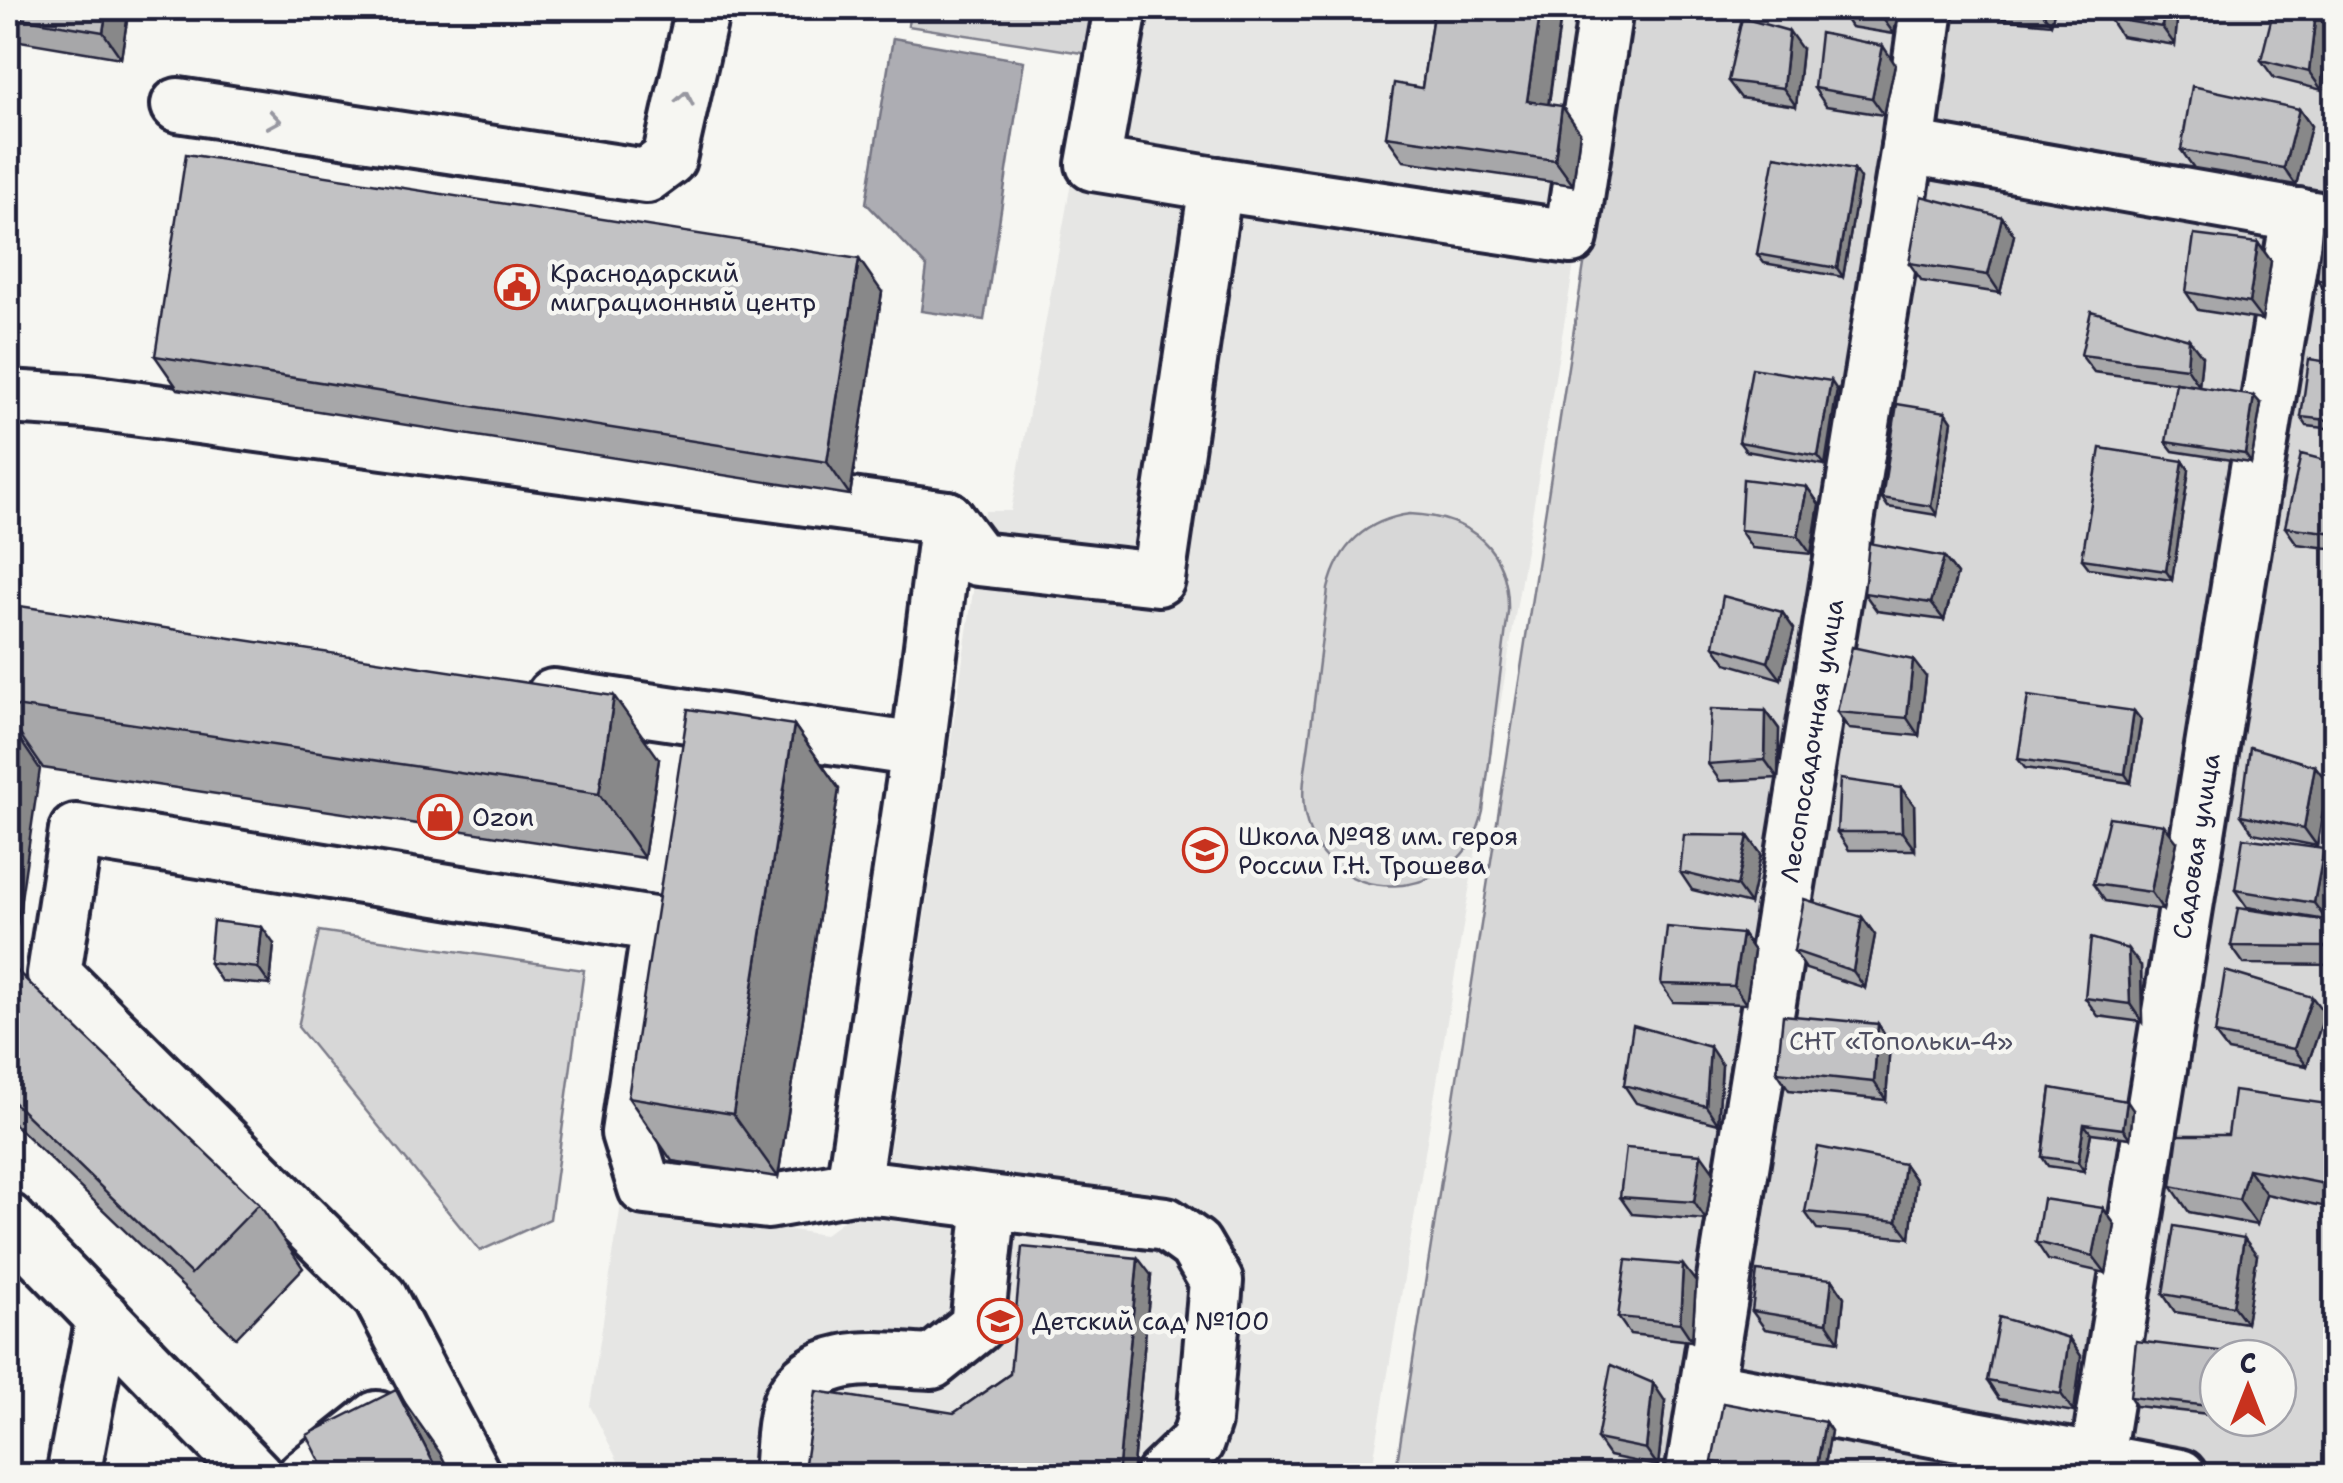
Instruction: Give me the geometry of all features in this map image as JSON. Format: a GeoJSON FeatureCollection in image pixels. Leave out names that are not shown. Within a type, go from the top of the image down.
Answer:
{"type":"FeatureCollection","features":[{"type":"Feature","properties":{"kind":"street"},"geometry":{"type":"LineString","coordinates":[[178,105],[646,176],[669,159],[702,8]]}},
{"type":"Feature","properties":{"kind":"street"},"geometry":{"type":"LineString","coordinates":[[1121,8],[1094,164],[1570,237],[1606,8]]}},
{"type":"Feature","properties":{"kind":"street","name":"Лесопосадочная улица"},"geometry":{"type":"LineString","coordinates":[[1692,1476],[1908,147],[1927,8]]}},
{"type":"Feature","properties":{"kind":"street"},"geometry":{"type":"LineString","coordinates":[[1908,147],[2317,219]]}},
{"type":"Feature","properties":{"kind":"street"},"geometry":{"type":"LineString","coordinates":[[8,397],[88,402],[947,518],[978,559],[1158,579],[1216,184]]}},
{"type":"Feature","properties":{"kind":"street","name":"Садовая улица"},"geometry":{"type":"LineString","coordinates":[[2095,1467],[2317,219]]}},
{"type":"Feature","properties":{"kind":"street"},"geometry":{"type":"LineString","coordinates":[[853,1187],[918,750],[947,518]]}},
{"type":"Feature","properties":{"kind":"street"},"geometry":{"type":"LineString","coordinates":[[515,690],[688,736],[918,750]]}},
{"type":"Feature","properties":{"kind":"street"},"geometry":{"type":"LineString","coordinates":[[16,1012],[54,974],[76,831],[662,906],[628,1134],[645,1188],[768,1202],[853,1187],[1166,1224],[1196,1245],[1216,1281],[1204,1421],[1197,1442],[1162,1476]]}},
{"type":"Feature","properties":{"kind":"street"},"geometry":{"type":"LineString","coordinates":[[54,974],[380,1297],[474,1476]]}},
{"type":"Feature","properties":{"kind":"street"},"geometry":{"type":"LineString","coordinates":[[780,1476],[789,1401],[810,1375],[848,1358],[932,1362],[977,1326],[990,1203]]}},
{"type":"Feature","properties":{"kind":"street"},"geometry":{"type":"LineString","coordinates":[[8,1220],[256,1476]]}},
{"type":"Feature","properties":{"kind":"street"},"geometry":{"type":"LineString","coordinates":[[73,1476],[102,1317]]}},
{"type":"Feature","properties":{"kind":"street"},"geometry":{"type":"LineString","coordinates":[[304,1476],[424,1381]]}},
{"type":"Feature","properties":{"kind":"street"},"geometry":{"type":"LineString","coordinates":[[1706,1388],[2095,1467],[2180,1476]]}},
{"type":"Feature","properties":{"kind":"shaded area","name":"Школа №98 им. героя России Г.Н. Трошева"},"geometry":{"type":"Polygon","coordinates":[[[1103,8],[1617,8],[1371,1475],[625,1475],[590,1406],[621,1204],[824,1235],[884,1189],[985,511],[1011,511],[1103,8]]]}},
{"type":"Feature","properties":{"kind":"shaded area"},"geometry":{"type":"Polygon","coordinates":[[[893,38],[1024,61],[984,320],[921,311],[927,267],[866,203],[893,38]]]}},
{"type":"Feature","properties":{"kind":"green space"},"geometry":{"type":"Polygon","coordinates":[[[910,8],[1103,8],[1095,55],[908,26],[910,8]]]}},
{"type":"Feature","properties":{"kind":"green space","name":"СНТ «Топольки-4»"},"geometry":{"type":"Polygon","coordinates":[[[1624,8],[2335,8],[2335,1475],[1395,1476],[1624,8]]]}},
{"type":"Feature","properties":{"kind":"green space"},"geometry":{"type":"Polygon","coordinates":[[[1410,514],[1451,522],[1483,540],[1502,571],[1508,612],[1483,811],[1471,843],[1450,866],[1424,880],[1395,886],[1366,882],[1340,870],[1319,849],[1306,819],[1303,788],[1333,574],[1347,548],[1367,529],[1410,514]]]}},
{"type":"Feature","properties":{"kind":"green space"},"geometry":{"type":"Polygon","coordinates":[[[319,931],[584,970],[550,1219],[480,1251],[298,1027],[319,931]]]}},
{"type":"Feature","properties":{"kind":"building"},"geometry":{"type":"Polygon","coordinates":[[[8,8],[107,8],[103,32],[8,16],[8,8]]]}},
{"type":"Feature","properties":{"kind":"building"},"geometry":{"type":"Polygon","coordinates":[[[1434,8],[1541,8],[1527,101],[1562,106],[1555,160],[1386,136],[1394,83],[1422,88],[1434,8]]]}},
{"type":"Feature","properties":{"kind":"building"},"geometry":{"type":"Polygon","coordinates":[[[1839,8],[1883,8],[1881,16],[1839,8]]]}},
{"type":"Feature","properties":{"kind":"building"},"geometry":{"type":"Polygon","coordinates":[[[2112,8],[2164,8],[2162,27],[2109,18],[2112,8]]]}},
{"type":"Feature","properties":{"kind":"building"},"geometry":{"type":"Polygon","coordinates":[[[2274,8],[2316,12],[2309,72],[2261,60],[2274,8]]]}},
{"type":"Feature","properties":{"kind":"building"},"geometry":{"type":"Polygon","coordinates":[[[1742,18],[1789,31],[1783,88],[1728,81],[1742,18]]]}},
{"type":"Feature","properties":{"kind":"building"},"geometry":{"type":"Polygon","coordinates":[[[1820,33],[1883,46],[1872,98],[1814,88],[1820,33]]]}},
{"type":"Feature","properties":{"kind":"building"},"geometry":{"type":"Polygon","coordinates":[[[2192,86],[2299,109],[2284,168],[2181,150],[2192,86]]]}},
{"type":"Feature","properties":{"kind":"building"},"geometry":{"type":"Polygon","coordinates":[[[186,154],[859,259],[827,462],[155,356],[186,154]]]}},
{"type":"Feature","properties":{"kind":"building"},"geometry":{"type":"Polygon","coordinates":[[[1775,156],[1854,170],[1837,268],[1757,254],[1775,156]]]}},
{"type":"Feature","properties":{"kind":"building"},"geometry":{"type":"Polygon","coordinates":[[[1921,196],[2002,217],[1988,275],[1909,263],[1921,196]]]}},
{"type":"Feature","properties":{"kind":"building"},"geometry":{"type":"Polygon","coordinates":[[[2323,222],[2336,226],[2336,283],[2317,279],[2323,222]]]}},
{"type":"Feature","properties":{"kind":"building"},"geometry":{"type":"Polygon","coordinates":[[[2194,235],[2258,243],[2249,303],[2186,292],[2194,235]]]}},
{"type":"Feature","properties":{"kind":"building"},"geometry":{"type":"Polygon","coordinates":[[[2091,311],[2189,339],[2187,368],[2081,355],[2091,311]]]}},
{"type":"Feature","properties":{"kind":"building"},"geometry":{"type":"Polygon","coordinates":[[[2309,359],[2336,363],[2336,421],[2301,417],[2309,359]]]}},
{"type":"Feature","properties":{"kind":"building"},"geometry":{"type":"Polygon","coordinates":[[[1752,368],[1831,381],[1818,456],[1739,442],[1752,368]]]}},
{"type":"Feature","properties":{"kind":"building"},"geometry":{"type":"Polygon","coordinates":[[[2176,383],[2254,396],[2245,454],[2166,442],[2176,383]]]}},
{"type":"Feature","properties":{"kind":"building"},"geometry":{"type":"Polygon","coordinates":[[[1897,404],[1946,412],[1931,506],[1882,498],[1897,404]]]}},
{"type":"Feature","properties":{"kind":"building"},"geometry":{"type":"Polygon","coordinates":[[[2100,448],[2183,461],[2166,571],[2082,559],[2100,448]]]}},
{"type":"Feature","properties":{"kind":"building"},"geometry":{"type":"Polygon","coordinates":[[[2301,454],[2336,463],[2336,533],[2285,527],[2301,454]]]}},
{"type":"Feature","properties":{"kind":"building"},"geometry":{"type":"Polygon","coordinates":[[[1743,479],[1807,487],[1798,536],[1740,530],[1743,479]]]}},
{"type":"Feature","properties":{"kind":"building"},"geometry":{"type":"Polygon","coordinates":[[[1869,543],[1944,557],[1931,603],[1864,593],[1869,543]]]}},
{"type":"Feature","properties":{"kind":"building"},"geometry":{"type":"Polygon","coordinates":[[[1723,596],[1782,612],[1768,662],[1714,646],[1723,596]]]}},
{"type":"Feature","properties":{"kind":"building"},"geometry":{"type":"Polygon","coordinates":[[[13,605],[614,696],[599,794],[8,705],[8,644],[13,605]]]}},
{"type":"Feature","properties":{"kind":"building"},"geometry":{"type":"Polygon","coordinates":[[[1852,647],[1913,660],[1907,718],[1837,712],[1852,647]]]}},
{"type":"Feature","properties":{"kind":"building"},"geometry":{"type":"Polygon","coordinates":[[[2028,696],[2134,711],[2125,774],[2018,759],[2028,696]]]}},
{"type":"Feature","properties":{"kind":"building"},"geometry":{"type":"Polygon","coordinates":[[[688,709],[794,725],[733,1114],[628,1097],[688,709]]]}},
{"type":"Feature","properties":{"kind":"building"},"geometry":{"type":"Polygon","coordinates":[[[1711,709],[1766,711],[1765,760],[1708,764],[1711,709]]]}},
{"type":"Feature","properties":{"kind":"building"},"geometry":{"type":"Polygon","coordinates":[[[2250,747],[2315,766],[2304,828],[2241,815],[2250,747]]]}},
{"type":"Feature","properties":{"kind":"building"},"geometry":{"type":"Polygon","coordinates":[[[1840,779],[1901,788],[1902,832],[1837,832],[1840,779]]]}},
{"type":"Feature","properties":{"kind":"building"},"geometry":{"type":"Polygon","coordinates":[[[2109,817],[2164,825],[2151,892],[2093,884],[2109,817]]]}},
{"type":"Feature","properties":{"kind":"building"},"geometry":{"type":"Polygon","coordinates":[[[1684,835],[1748,836],[1737,886],[1680,872],[1684,835]]]}},
{"type":"Feature","properties":{"kind":"building"},"geometry":{"type":"Polygon","coordinates":[[[2243,838],[2324,849],[2314,903],[2235,890],[2243,838]]]}},
{"type":"Feature","properties":{"kind":"building"},"geometry":{"type":"Polygon","coordinates":[[[1804,899],[1862,917],[1853,971],[1794,951],[1804,899]]]}},
{"type":"Feature","properties":{"kind":"building"},"geometry":{"type":"Polygon","coordinates":[[[2238,908],[2330,921],[2326,947],[2231,946],[2238,908]]]}},
{"type":"Feature","properties":{"kind":"building"},"geometry":{"type":"Polygon","coordinates":[[[213,921],[262,927],[258,968],[209,963],[213,921]]]}},
{"type":"Feature","properties":{"kind":"building"},"geometry":{"type":"Polygon","coordinates":[[[1667,927],[1742,934],[1734,986],[1661,984],[1667,927]]]}},
{"type":"Feature","properties":{"kind":"building"},"geometry":{"type":"Polygon","coordinates":[[[2091,938],[2128,949],[2130,1004],[2085,998],[2091,938]]]}},
{"type":"Feature","properties":{"kind":"building"},"geometry":{"type":"Polygon","coordinates":[[[16,970],[259,1204],[191,1274],[8,1097],[8,979],[16,970]]]}},
{"type":"Feature","properties":{"kind":"building"},"geometry":{"type":"Polygon","coordinates":[[[2225,971],[2312,997],[2294,1049],[2215,1034],[2225,971]]]}},
{"type":"Feature","properties":{"kind":"building"},"geometry":{"type":"Polygon","coordinates":[[[1783,1015],[1878,1024],[1874,1082],[1777,1072],[1783,1015]]]}},
{"type":"Feature","properties":{"kind":"building"},"geometry":{"type":"Polygon","coordinates":[[[1633,1025],[1710,1047],[1706,1106],[1624,1085],[1633,1025]]]}},
{"type":"Feature","properties":{"kind":"building"},"geometry":{"type":"Polygon","coordinates":[[[2051,1088],[2127,1101],[2123,1129],[2084,1124],[2078,1162],[2042,1157],[2051,1088]]]}},
{"type":"Feature","properties":{"kind":"building"},"geometry":{"type":"Polygon","coordinates":[[[2234,1091],[2335,1105],[2325,1184],[2248,1169],[2239,1200],[2171,1186],[2178,1135],[2228,1135],[2234,1091]]]}},
{"type":"Feature","properties":{"kind":"building"},"geometry":{"type":"Polygon","coordinates":[[[1818,1147],[1904,1164],[1897,1221],[1805,1212],[1818,1147]]]}},
{"type":"Feature","properties":{"kind":"building"},"geometry":{"type":"Polygon","coordinates":[[[1626,1148],[1701,1154],[1694,1202],[1620,1197],[1626,1148]]]}},
{"type":"Feature","properties":{"kind":"building"},"geometry":{"type":"Polygon","coordinates":[[[2043,1199],[2103,1208],[2093,1256],[2036,1242],[2043,1199]]]}},
{"type":"Feature","properties":{"kind":"building"},"geometry":{"type":"Polygon","coordinates":[[[2174,1226],[2244,1238],[2233,1306],[2163,1294],[2174,1226]]]}},
{"type":"Feature","properties":{"kind":"building"},"geometry":{"type":"Polygon","coordinates":[[[1022,1247],[1138,1258],[1118,1476],[1083,1472],[1078,1476],[803,1476],[816,1391],[954,1413],[1010,1374],[1022,1247]]]}},
{"type":"Feature","properties":{"kind":"building"},"geometry":{"type":"Polygon","coordinates":[[[1626,1260],[1683,1265],[1680,1323],[1618,1317],[1626,1260]]]}},
{"type":"Feature","properties":{"kind":"building"},"geometry":{"type":"Polygon","coordinates":[[[1757,1271],[1832,1279],[1827,1323],[1752,1311],[1757,1271]]]}},
{"type":"Feature","properties":{"kind":"building"},"geometry":{"type":"Polygon","coordinates":[[[1999,1317],[2069,1338],[2061,1394],[1987,1381],[1999,1317]]]}},
{"type":"Feature","properties":{"kind":"building"},"geometry":{"type":"Polygon","coordinates":[[[2136,1341],[2198,1348],[2198,1405],[2130,1397],[2136,1341]]]}},
{"type":"Feature","properties":{"kind":"building"},"geometry":{"type":"Polygon","coordinates":[[[1611,1365],[1653,1383],[1646,1449],[1597,1439],[1611,1365]]]}},
{"type":"Feature","properties":{"kind":"building"},"geometry":{"type":"Polygon","coordinates":[[[396,1390],[440,1476],[328,1476],[307,1435],[396,1390]]]}},
{"type":"Feature","properties":{"kind":"building"},"geometry":{"type":"Polygon","coordinates":[[[1723,1403],[1825,1422],[1815,1476],[1782,1476],[1712,1462],[1723,1403]]]}},
{"type":"Feature","properties":{"kind":"place","name":"Краснодарский миграционный центр"},"geometry":{"type":"Point","coordinates":[517,287]}},
{"type":"Feature","properties":{"kind":"place","name":"Ozon"},"geometry":{"type":"Point","coordinates":[440,817]}},
{"type":"Feature","properties":{"kind":"place","name":"Школа №98 им. героя России Г.Н. Трошева"},"geometry":{"type":"Point","coordinates":[1205,850]}},
{"type":"Feature","properties":{"kind":"place","name":"Детский сад №100"},"geometry":{"type":"Point","coordinates":[1000,1321]}}]}
